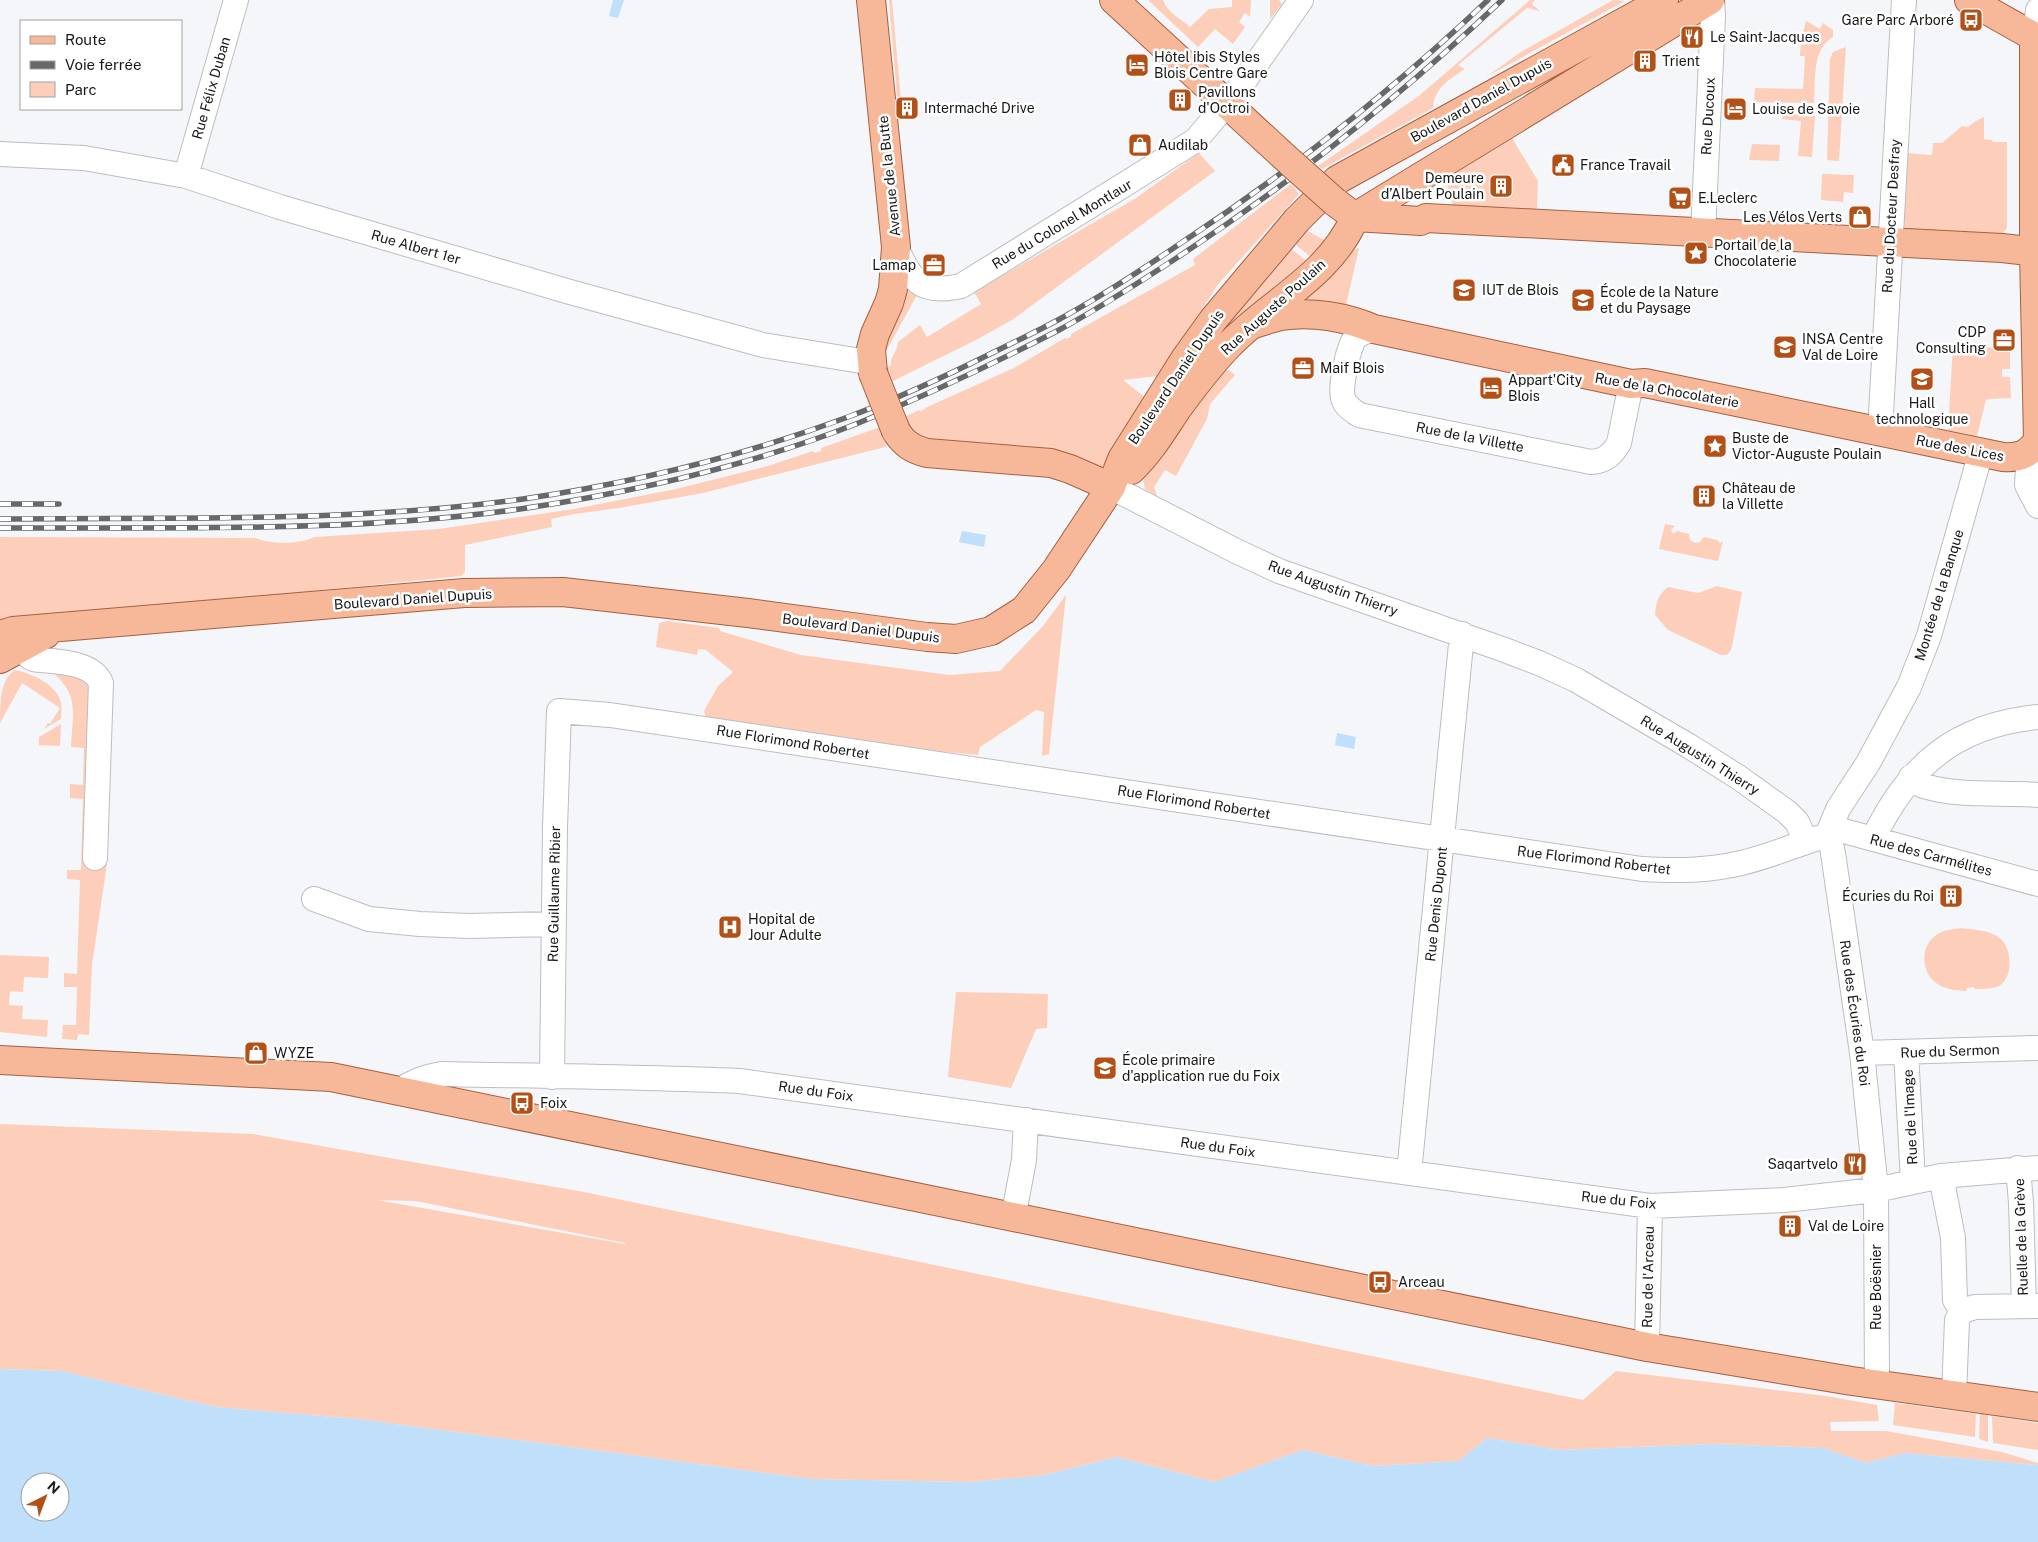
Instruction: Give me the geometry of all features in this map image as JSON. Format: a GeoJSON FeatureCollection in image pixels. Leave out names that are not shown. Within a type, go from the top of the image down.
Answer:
{"type":"FeatureCollection","features":[{"type":"Feature","properties":{"kind":"main road","name":"Avenue de la Butte"},"geometry":{"type":"LineString","coordinates":[[871,0],[896,247],[893,289],[873,354]]}},
{"type":"Feature","properties":{"kind":"main road"},"geometry":{"type":"LineString","coordinates":[[1114,0],[1255,131],[1345,210],[1421,221],[1426,218],[2037,250]]}},
{"type":"Feature","properties":{"kind":"main road","name":"Boulevard Daniel Dupuis"},"geometry":{"type":"LineString","coordinates":[[8,643],[56,629],[464,593],[563,592],[748,613],[927,637],[956,639],[991,631],[1024,610],[1056,570],[1111,487],[1122,459],[1185,359],[1213,320],[1297,220],[1337,180],[1664,0]]}},
{"type":"Feature","properties":{"kind":"main road"},"geometry":{"type":"LineString","coordinates":[[1345,210],[1711,0]]}},
{"type":"Feature","properties":{"kind":"main road"},"geometry":{"type":"LineString","coordinates":[[1969,0],[2037,40],[2038,440],[2013,454]]}},
{"type":"Feature","properties":{"kind":"main road","name":"Rue Auguste Poulain"},"geometry":{"type":"LineString","coordinates":[[1111,487],[1143,459],[1197,382],[1229,345],[1292,292],[1334,253],[1346,237],[1345,210]]}},
{"type":"Feature","properties":{"kind":"main road","name":"Rue de la Chocolaterie"},"geometry":{"type":"LineString","coordinates":[[1251,325],[1280,316],[1314,315],[1357,322],[1374,329],[1632,384],[1645,383],[1880,432]]}},
{"type":"Feature","properties":{"kind":"main road","name":"Rue Augustin Thierry"},"geometry":{"type":"LineString","coordinates":[[873,354],[896,431],[902,441],[913,449],[927,453],[1051,463],[1111,487]]}},
{"type":"Feature","properties":{"kind":"main road","name":"Rue des Lices"},"geometry":{"type":"LineString","coordinates":[[1880,432],[2013,454]]}},
{"type":"Feature","properties":{"kind":"main road"},"geometry":{"type":"LineString","coordinates":[[0,1060],[331,1077],[1647,1347],[1876,1384],[2038,1407]]}},
{"type":"Feature","properties":{"kind":"street","name":"Rue Félix Duban"},"geometry":{"type":"LineString","coordinates":[[186,176],[236,0]]}},
{"type":"Feature","properties":{"kind":"street","name":"Rue du Colonel Montlaur"},"geometry":{"type":"LineString","coordinates":[[896,247],[905,268],[913,279],[927,287],[942,290],[961,286],[1196,140],[1238,90],[1301,0]]}},
{"type":"Feature","properties":{"kind":"street","name":"Rue Ducoux"},"geometry":{"type":"LineString","coordinates":[[1703,232],[1713,16],[1711,0]]}},
{"type":"Feature","properties":{"kind":"street","name":"Rue du Docteur Desfray"},"geometry":{"type":"LineString","coordinates":[[1880,432],[1904,0]]}},
{"type":"Feature","properties":{"kind":"street"},"geometry":{"type":"LineString","coordinates":[[2037,40],[2038,10]]}},
{"type":"Feature","properties":{"kind":"street","name":"Rue Albert 1er"},"geometry":{"type":"LineString","coordinates":[[0,154],[84,158],[186,176],[280,208],[570,292],[763,345],[861,361],[873,354]]}},
{"type":"Feature","properties":{"kind":"street","name":"Rue de la Villette"},"geometry":{"type":"LineString","coordinates":[[1374,329],[1364,332],[1355,338],[1351,346],[1342,385],[1343,398],[1348,408],[1359,415],[1591,462],[1602,462],[1614,452],[1619,443],[1632,384]]}},
{"type":"Feature","properties":{"kind":"street"},"geometry":{"type":"LineString","coordinates":[[829,357],[854,344],[873,354]]}},
{"type":"Feature","properties":{"kind":"street"},"geometry":{"type":"LineString","coordinates":[[2013,454],[2038,506]]}},
{"type":"Feature","properties":{"kind":"street","name":"Montée de la Banque"},"geometry":{"type":"LineString","coordinates":[[1816,840],[1868,763],[1909,687],[1929,636],[2013,454]]}},
{"type":"Feature","properties":{"kind":"street","name":"Rue Augustin Thierry"},"geometry":{"type":"LineString","coordinates":[[1111,487],[1279,571],[1462,634],[1539,663],[1576,680],[1689,746],[1738,778],[1787,812],[1816,840]]}},
{"type":"Feature","properties":{"kind":"street","name":"Rue Denis Dupont"},"geometry":{"type":"LineString","coordinates":[[1409,1173],[1462,634]]}},
{"type":"Feature","properties":{"kind":"street"},"geometry":{"type":"LineString","coordinates":[[8,643],[32,660],[74,665],[91,670],[98,676],[100,683],[95,858]]}},
{"type":"Feature","properties":{"kind":"street","name":"Rue Florimond Robertet"},"geometry":{"type":"LineString","coordinates":[[559,711],[610,715],[1619,866],[1672,871],[1710,869],[1742,863],[1816,840]]}},
{"type":"Feature","properties":{"kind":"street","name":"Rue Guillaume Ribier"},"geometry":{"type":"LineString","coordinates":[[552,1077],[559,711]]}},
{"type":"Feature","properties":{"kind":"street"},"geometry":{"type":"LineString","coordinates":[[1873,839],[1894,800],[1911,777],[1929,760],[1960,738],[2000,724],[2038,717]]}},
{"type":"Feature","properties":{"kind":"street"},"geometry":{"type":"LineString","coordinates":[[1911,777],[1922,786],[1962,792],[2038,795]]}},
{"type":"Feature","properties":{"kind":"street","name":"Rue des Carmélites"},"geometry":{"type":"LineString","coordinates":[[1816,840],[1844,831],[2038,884]]}},
{"type":"Feature","properties":{"kind":"street","name":"Rue des Écuries du Roi"},"geometry":{"type":"LineString","coordinates":[[1816,840],[1830,844],[1833,853],[1862,1053],[1876,1190]]}},
{"type":"Feature","properties":{"kind":"street"},"geometry":{"type":"LineString","coordinates":[[314,899],[369,919],[469,926],[554,924]]}},
{"type":"Feature","properties":{"kind":"street","name":"Rue du Sermon"},"geometry":{"type":"LineString","coordinates":[[1862,1053],[2038,1048]]}},
{"type":"Feature","properties":{"kind":"street","name":"Rue de l'Image"},"geometry":{"type":"LineString","coordinates":[[1906,1052],[1913,1182]]}},
{"type":"Feature","properties":{"kind":"street","name":"Rue du Foix"},"geometry":{"type":"LineString","coordinates":[[399,1091],[410,1083],[442,1074],[552,1077],[607,1076],[739,1081],[1650,1206],[1784,1200],[1876,1190],[1941,1176],[2028,1168]]}},
{"type":"Feature","properties":{"kind":"street"},"geometry":{"type":"LineString","coordinates":[[1013,1218],[1024,1160],[1026,1120]]}},
{"type":"Feature","properties":{"kind":"street","name":"Ruelle de la Grève"},"geometry":{"type":"LineString","coordinates":[[2028,1168],[2022,1203],[2031,1306]]}},
{"type":"Feature","properties":{"kind":"street"},"geometry":{"type":"LineString","coordinates":[[1941,1176],[1953,1238],[1955,1300],[1962,1311]]}},
{"type":"Feature","properties":{"kind":"street","name":"Rue Boësnier"},"geometry":{"type":"LineString","coordinates":[[1876,1190],[1876,1384]]}},
{"type":"Feature","properties":{"kind":"street","name":"Rue de l'Arceau"},"geometry":{"type":"LineString","coordinates":[[1647,1347],[1650,1206]]}},
{"type":"Feature","properties":{"kind":"street"},"geometry":{"type":"LineString","coordinates":[[1954,1395],[1958,1320],[1962,1311],[1975,1307],[2031,1306]]}},
{"type":"Feature","properties":{"kind":"green space"},"geometry":{"type":"Polygon","coordinates":[[[889,0],[892,0],[901,100],[902,115],[899,121],[889,0]]]}},
{"type":"Feature","properties":{"kind":"green space"},"geometry":{"type":"Polygon","coordinates":[[[1148,0],[1163,0],[1171,12],[1190,27],[1209,9],[1232,7],[1232,0],[1251,0],[1250,17],[1245,13],[1239,22],[1245,27],[1233,44],[1215,29],[1198,47],[1148,0]]]}},
{"type":"Feature","properties":{"kind":"green space"},"geometry":{"type":"Polygon","coordinates":[[[1270,0],[1279,0],[1282,4],[1270,19],[1270,0]]]}},
{"type":"Feature","properties":{"kind":"green space"},"geometry":{"type":"Polygon","coordinates":[[[1530,0],[1535,0],[1532,4],[1540,11],[1527,8],[1458,65],[1465,69],[1444,85],[1436,95],[1433,108],[1322,169],[1318,166],[1420,95],[1530,0]]]}},
{"type":"Feature","properties":{"kind":"green space"},"geometry":{"type":"Polygon","coordinates":[[[1613,0],[1625,1],[1486,77],[1521,52],[1613,0]]]}},
{"type":"Feature","properties":{"kind":"green space"},"geometry":{"type":"Polygon","coordinates":[[[1806,21],[1820,29],[1823,23],[1833,30],[1833,37],[1821,49],[1818,58],[1814,103],[1754,102],[1755,88],[1803,89],[1805,56],[1800,56],[1801,40],[1806,21]]]}},
{"type":"Feature","properties":{"kind":"green space"},"geometry":{"type":"Polygon","coordinates":[[[1846,47],[1839,161],[1827,160],[1830,59],[1833,52],[1846,47]]]}},
{"type":"Feature","properties":{"kind":"green space"},"geometry":{"type":"Polygon","coordinates":[[[1782,113],[1815,116],[1812,157],[1798,156],[1801,121],[1782,119],[1782,113]]]}},
{"type":"Feature","properties":{"kind":"green space"},"geometry":{"type":"Polygon","coordinates":[[[1984,117],[1984,139],[1992,140],[1993,142],[2007,142],[2007,228],[2002,234],[1908,230],[1902,224],[1906,153],[1932,155],[1933,143],[1942,143],[1962,126],[1968,127],[1984,117]]]}},
{"type":"Feature","properties":{"kind":"green space"},"geometry":{"type":"Polygon","coordinates":[[[1512,138],[1538,181],[1537,209],[1453,205],[1445,179],[1512,138]]]}},
{"type":"Feature","properties":{"kind":"green space"},"geometry":{"type":"Polygon","coordinates":[[[1752,144],[1780,145],[1779,161],[1749,160],[1752,144]]]}},
{"type":"Feature","properties":{"kind":"green space"},"geometry":{"type":"Polygon","coordinates":[[[1199,153],[1215,171],[1012,320],[891,382],[881,370],[891,365],[898,342],[920,325],[927,337],[981,304],[974,292],[1136,198],[1199,153]]]}},
{"type":"Feature","properties":{"kind":"green space"},"geometry":{"type":"Polygon","coordinates":[[[1822,174],[1854,175],[1853,193],[1844,192],[1843,202],[1821,200],[1822,174]]]}},
{"type":"Feature","properties":{"kind":"green space"},"geometry":{"type":"Polygon","coordinates":[[[1291,184],[1299,194],[1219,283],[1158,376],[1123,380],[1145,397],[1103,466],[1095,468],[1055,449],[927,441],[915,436],[902,418],[1014,368],[1195,265],[1193,259],[1291,184]]]}},
{"type":"Feature","properties":{"kind":"green space"},"geometry":{"type":"Polygon","coordinates":[[[1308,231],[1326,241],[1311,257],[1296,245],[1308,231]]]}},
{"type":"Feature","properties":{"kind":"green space"},"geometry":{"type":"Polygon","coordinates":[[[1284,243],[1310,264],[1185,371],[1284,243]]]}},
{"type":"Feature","properties":{"kind":"green space"},"geometry":{"type":"Polygon","coordinates":[[[1359,248],[1345,310],[1301,301],[1355,249],[1359,248]]]}},
{"type":"Feature","properties":{"kind":"green space"},"geometry":{"type":"Polygon","coordinates":[[[904,283],[918,293],[883,357],[904,283]]]}},
{"type":"Feature","properties":{"kind":"green space"},"geometry":{"type":"Polygon","coordinates":[[[1953,345],[2010,349],[2010,369],[2002,369],[2002,377],[2010,377],[2011,398],[1986,400],[1977,436],[1948,430],[1953,345]]]}},
{"type":"Feature","properties":{"kind":"green space"},"geometry":{"type":"Polygon","coordinates":[[[1229,370],[1235,375],[1210,404],[1207,419],[1176,476],[1165,470],[1154,487],[1157,496],[1145,489],[1143,479],[1219,372],[1229,370]]]}},
{"type":"Feature","properties":{"kind":"green space"},"geometry":{"type":"Polygon","coordinates":[[[883,426],[889,443],[885,447],[703,493],[551,519],[552,527],[465,545],[465,572],[461,576],[0,627],[0,537],[256,538],[270,542],[286,543],[315,537],[439,529],[574,509],[676,489],[768,466],[813,451],[814,453],[821,451],[821,448],[883,426]]]}},
{"type":"Feature","properties":{"kind":"green space"},"geometry":{"type":"Polygon","coordinates":[[[1665,524],[1675,526],[1671,530],[1673,534],[1677,531],[1689,534],[1690,540],[1695,543],[1700,542],[1704,537],[1717,540],[1720,543],[1723,541],[1718,561],[1659,549],[1665,524]]]}},
{"type":"Feature","properties":{"kind":"green space"},"geometry":{"type":"Polygon","coordinates":[[[1717,586],[1742,592],[1732,647],[1725,655],[1721,655],[1668,630],[1655,615],[1658,599],[1668,587],[1698,593],[1717,586]]]}},
{"type":"Feature","properties":{"kind":"green space"},"geometry":{"type":"Polygon","coordinates":[[[1066,595],[1049,754],[1042,756],[1044,712],[1036,710],[980,747],[978,755],[891,747],[706,718],[704,711],[718,686],[733,672],[706,650],[698,649],[697,655],[656,647],[659,623],[667,621],[719,628],[720,631],[801,655],[949,675],[1000,671],[1043,626],[1066,595]]]}},
{"type":"Feature","properties":{"kind":"green space"},"geometry":{"type":"Polygon","coordinates":[[[47,668],[93,682],[92,860],[107,864],[92,965],[89,1035],[78,1034],[77,1040],[62,1039],[63,1025],[76,1025],[77,987],[64,987],[64,973],[77,974],[80,880],[67,879],[67,870],[81,870],[83,799],[70,798],[70,784],[83,785],[84,748],[71,747],[73,712],[70,694],[58,677],[47,668]]]}},
{"type":"Feature","properties":{"kind":"green space"},"geometry":{"type":"Polygon","coordinates":[[[15,670],[36,677],[55,691],[61,703],[61,719],[44,729],[48,723],[50,724],[60,708],[22,683],[0,723],[2,693],[6,680],[15,670]]]}},
{"type":"Feature","properties":{"kind":"green space"},"geometry":{"type":"Polygon","coordinates":[[[61,724],[60,746],[39,745],[39,737],[61,724]]]}},
{"type":"Feature","properties":{"kind":"green space"},"geometry":{"type":"Polygon","coordinates":[[[1961,928],[1983,931],[1993,934],[2002,940],[2008,951],[2010,964],[2007,977],[1999,986],[1984,989],[1967,988],[1966,991],[1954,990],[1939,985],[1927,973],[1924,960],[1930,941],[1941,932],[1961,928]]]}},
{"type":"Feature","properties":{"kind":"green space"},"geometry":{"type":"Polygon","coordinates":[[[0,955],[49,957],[48,978],[24,977],[23,992],[10,991],[9,1005],[23,1006],[22,1019],[48,1020],[47,1037],[0,1032],[0,955]]]}},
{"type":"Feature","properties":{"kind":"green space"},"geometry":{"type":"Polygon","coordinates":[[[956,992],[1048,994],[1047,1028],[1036,1029],[1011,1088],[948,1077],[956,992]]]}},
{"type":"Feature","properties":{"kind":"green space"},"geometry":{"type":"Polygon","coordinates":[[[0,1124],[253,1134],[584,1192],[1583,1400],[1616,1371],[1826,1396],[1877,1405],[1879,1421],[1830,1422],[1831,1431],[1886,1431],[2002,1452],[2038,1463],[2038,1465],[1905,1453],[1866,1463],[1823,1448],[1713,1444],[1560,1450],[1487,1438],[1459,1461],[1373,1466],[1303,1450],[1214,1482],[1117,1457],[1040,1476],[968,1482],[811,1479],[358,1419],[216,1407],[62,1371],[0,1369],[0,1124]],[[377,1200],[625,1244],[625,1243],[416,1201],[377,1200]]]}},
{"type":"Feature","properties":{"kind":"green space"},"geometry":{"type":"Polygon","coordinates":[[[1895,1403],[1976,1414],[1975,1437],[1893,1425],[1895,1403]]]}},
{"type":"Feature","properties":{"kind":"green space"},"geometry":{"type":"Polygon","coordinates":[[[1980,1413],[1988,1414],[1988,1442],[1979,1439],[1980,1413]]]}},
{"type":"Feature","properties":{"kind":"green space"},"geometry":{"type":"Polygon","coordinates":[[[1992,1416],[2038,1423],[2038,1450],[1993,1443],[1992,1416]]]}},
{"type":"Feature","properties":{"kind":"water"},"geometry":{"type":"Polygon","coordinates":[[[613,0],[624,0],[618,18],[609,16],[613,0]]]}},
{"type":"Feature","properties":{"kind":"water"},"geometry":{"type":"Polygon","coordinates":[[[962,531],[986,535],[984,547],[959,542],[962,531]]]}},
{"type":"Feature","properties":{"kind":"water"},"geometry":{"type":"Polygon","coordinates":[[[1337,733],[1356,737],[1354,749],[1335,745],[1337,733]]]}},
{"type":"Feature","properties":{"kind":"water"},"geometry":{"type":"Polygon","coordinates":[[[0,1369],[62,1371],[216,1407],[358,1419],[811,1479],[968,1482],[1040,1476],[1117,1457],[1214,1482],[1303,1450],[1373,1466],[1459,1461],[1487,1438],[1560,1450],[1713,1444],[1823,1448],[1866,1463],[1905,1453],[2038,1465],[2038,1542],[0,1542],[0,1369]]]}},
{"type":"Feature","properties":{"kind":"railway"},"geometry":{"type":"LineString","coordinates":[[0,519],[262,517],[393,512],[458,507],[523,499],[606,485],[688,467],[808,431],[884,403],[955,371],[1048,325],[1119,284],[1222,216],[1340,128],[1415,66],[1488,0]]}},
{"type":"Feature","properties":{"kind":"railway"},"geometry":{"type":"LineString","coordinates":[[0,528],[260,527],[391,522],[455,517],[520,509],[648,486],[733,465],[816,439],[908,402],[1009,355],[1074,322],[1144,279],[1216,232],[1343,138],[1424,71],[1502,0]]}},
{"type":"Feature","properties":{"kind":"railway"},"geometry":{"type":"LineString","coordinates":[[0,504],[59,504]]}},
{"type":"Feature","properties":{"kind":"place","name":"Gare Parc Arboré"},"geometry":{"type":"Point","coordinates":[1971,20]}},
{"type":"Feature","properties":{"kind":"place","name":"Le Saint-Jacques"},"geometry":{"type":"Point","coordinates":[1692,37]}},
{"type":"Feature","properties":{"kind":"place","name":"Trient"},"geometry":{"type":"Point","coordinates":[1645,61]}},
{"type":"Feature","properties":{"kind":"place","name":"Hôtel ibis Styles Blois Centre Gare"},"geometry":{"type":"Point","coordinates":[1137,65]}},
{"type":"Feature","properties":{"kind":"place","name":"Pavillons d'Octroi"},"geometry":{"type":"Point","coordinates":[1180,100]}},
{"type":"Feature","properties":{"kind":"place","name":"Intermaché Drive"},"geometry":{"type":"Point","coordinates":[907,108]}},
{"type":"Feature","properties":{"kind":"place","name":"Louise de Savoie"},"geometry":{"type":"Point","coordinates":[1735,109]}},
{"type":"Feature","properties":{"kind":"place","name":"Audilab"},"geometry":{"type":"Point","coordinates":[1140,145]}},
{"type":"Feature","properties":{"kind":"place","name":"France Travail"},"geometry":{"type":"Point","coordinates":[1563,165]}},
{"type":"Feature","properties":{"kind":"place","name":"Demeure d’Albert Poulain"},"geometry":{"type":"Point","coordinates":[1501,186]}},
{"type":"Feature","properties":{"kind":"place","name":"E.Leclerc"},"geometry":{"type":"Point","coordinates":[1680,198]}},
{"type":"Feature","properties":{"kind":"place","name":"Les Vélos Verts"},"geometry":{"type":"Point","coordinates":[1860,217]}},
{"type":"Feature","properties":{"kind":"place","name":"Portail de la Chocolaterie"},"geometry":{"type":"Point","coordinates":[1696,253]}},
{"type":"Feature","properties":{"kind":"place","name":"Lamap"},"geometry":{"type":"Point","coordinates":[934,265]}},
{"type":"Feature","properties":{"kind":"place","name":"IUT de Blois"},"geometry":{"type":"Point","coordinates":[1464,290]}},
{"type":"Feature","properties":{"kind":"place","name":"École de la Nature et du Paysage"},"geometry":{"type":"Point","coordinates":[1583,300]}},
{"type":"Feature","properties":{"kind":"place","name":"CDP Consulting"},"geometry":{"type":"Point","coordinates":[2004,340]}},
{"type":"Feature","properties":{"kind":"place","name":"INSA Centre Val de Loire"},"geometry":{"type":"Point","coordinates":[1785,347]}},
{"type":"Feature","properties":{"kind":"place","name":"Maif Blois"},"geometry":{"type":"Point","coordinates":[1303,368]}},
{"type":"Feature","properties":{"kind":"place","name":"Hall technologique"},"geometry":{"type":"Point","coordinates":[1922,379]}},
{"type":"Feature","properties":{"kind":"place","name":"Appart'City Blois"},"geometry":{"type":"Point","coordinates":[1491,388]}},
{"type":"Feature","properties":{"kind":"place","name":"Buste de Victor-Auguste Poulain"},"geometry":{"type":"Point","coordinates":[1715,446]}},
{"type":"Feature","properties":{"kind":"place","name":"Château de la Villette"},"geometry":{"type":"Point","coordinates":[1704,496]}},
{"type":"Feature","properties":{"kind":"place","name":"Écuries du Roi"},"geometry":{"type":"Point","coordinates":[1951,896]}},
{"type":"Feature","properties":{"kind":"place","name":"Hopital de Jour Adulte"},"geometry":{"type":"Point","coordinates":[730,927]}},
{"type":"Feature","properties":{"kind":"place","name":"WYZE"},"geometry":{"type":"Point","coordinates":[256,1053]}},
{"type":"Feature","properties":{"kind":"place","name":"École primaire d'application rue du Foix"},"geometry":{"type":"Point","coordinates":[1105,1068]}},
{"type":"Feature","properties":{"kind":"place","name":"Foix"},"geometry":{"type":"Point","coordinates":[522,1103]}},
{"type":"Feature","properties":{"kind":"place","name":"Saqartvelo"},"geometry":{"type":"Point","coordinates":[1855,1164]}},
{"type":"Feature","properties":{"kind":"place","name":"Val de Loire"},"geometry":{"type":"Point","coordinates":[1790,1226]}},
{"type":"Feature","properties":{"kind":"place","name":"Arceau"},"geometry":{"type":"Point","coordinates":[1380,1282]}}]}
